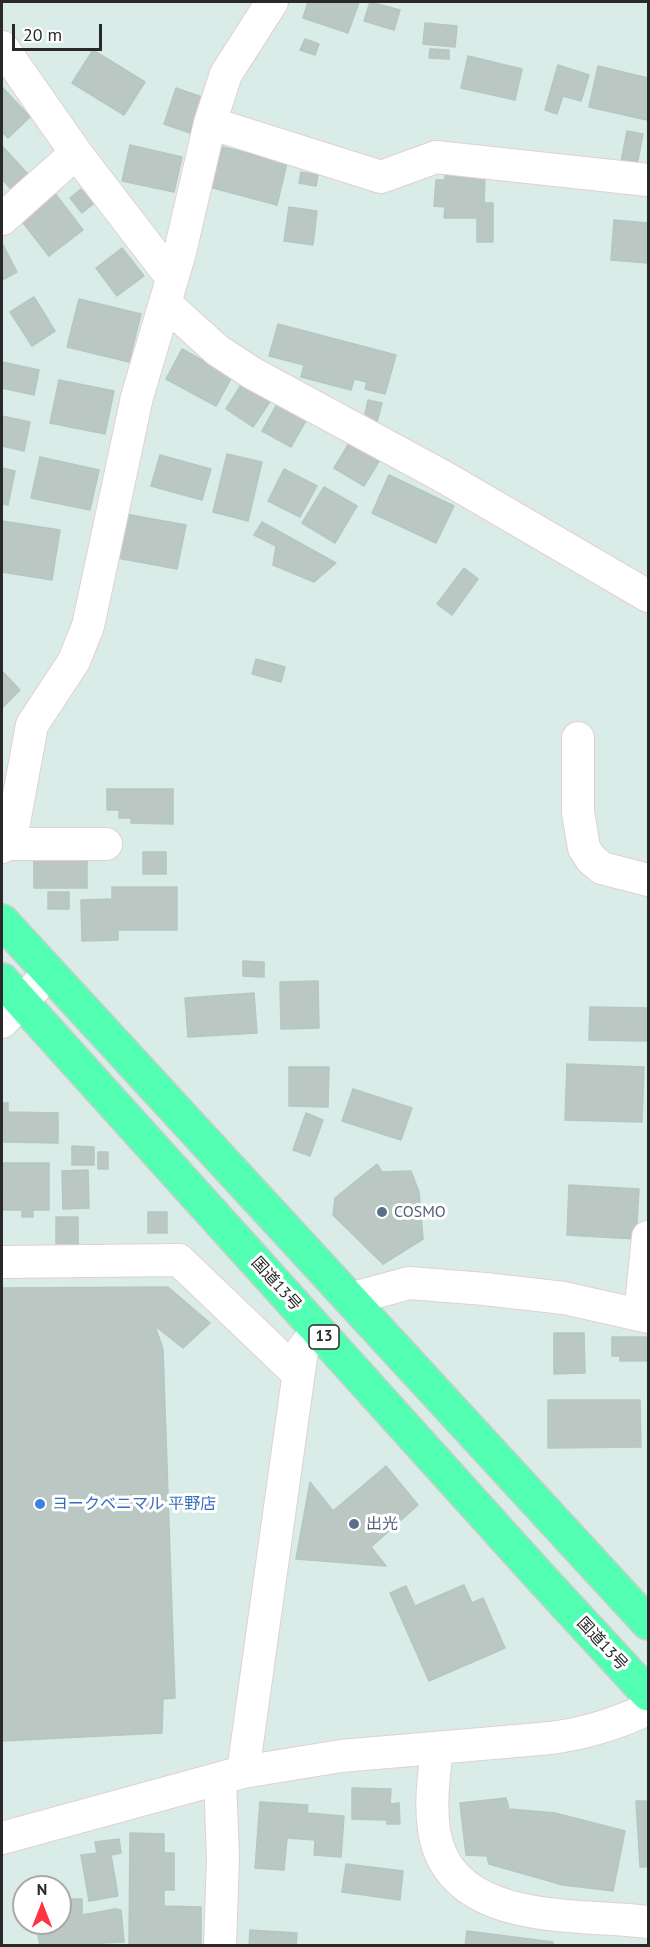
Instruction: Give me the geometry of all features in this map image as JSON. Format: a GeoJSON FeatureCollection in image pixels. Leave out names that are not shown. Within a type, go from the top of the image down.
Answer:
{"type":"FeatureCollection","features":[{"type":"Feature","properties":{"kind":"highway"},"geometry":{"type":"LineString","coordinates":[[2,921],[648,1623]]}},
{"type":"Feature","properties":{"kind":"highway","name":"国道13号"},"geometry":{"type":"LineString","coordinates":[[8,1001],[318,1330],[648,1694]]}},
{"type":"Feature","properties":{"kind":"street"},"geometry":{"type":"LineString","coordinates":[[2,846],[13,828],[32,725],[74,661],[88,626],[137,397],[168,290],[210,123],[226,74],[272,2]]}},
{"type":"Feature","properties":{"kind":"street"},"geometry":{"type":"LineString","coordinates":[[2,47],[168,290],[217,350],[252,373],[444,477],[648,596]]}},
{"type":"Feature","properties":{"kind":"street"},"geometry":{"type":"LineString","coordinates":[[210,123],[381,177],[436,157],[648,180]]}},
{"type":"Feature","properties":{"kind":"street"},"geometry":{"type":"LineString","coordinates":[[2,219],[76,153]]}},
{"type":"Feature","properties":{"kind":"street"},"geometry":{"type":"LineString","coordinates":[[578,738],[578,812],[584,848],[591,859],[602,868],[648,880]]}},
{"type":"Feature","properties":{"kind":"street"},"geometry":{"type":"LineString","coordinates":[[2,846],[106,844]]}},
{"type":"Feature","properties":{"kind":"street"},"geometry":{"type":"LineString","coordinates":[[8,1001],[49,973]]}},
{"type":"Feature","properties":{"kind":"street"},"geometry":{"type":"LineString","coordinates":[[350,1299],[408,1283],[564,1298],[644,1316],[648,1237]]}},
{"type":"Feature","properties":{"kind":"street"},"geometry":{"type":"LineString","coordinates":[[2,1262],[179,1260],[298,1374]]}},
{"type":"Feature","properties":{"kind":"street"},"geometry":{"type":"LineString","coordinates":[[220,1946],[223,1858],[232,1776],[302,1350],[318,1330]]}},
{"type":"Feature","properties":{"kind":"street"},"geometry":{"type":"LineString","coordinates":[[2,1838],[232,1776],[341,1756],[498,1744],[586,1733],[648,1709]]}},
{"type":"Feature","properties":{"kind":"street"},"geometry":{"type":"LineString","coordinates":[[437,1748],[433,1786],[434,1830],[446,1867],[461,1884],[478,1895],[511,1907],[552,1915],[648,1922]]}},
{"type":"Feature","properties":{"kind":"building"},"geometry":{"type":"Polygon","coordinates":[[[308,2],[359,2],[348,33],[303,18],[308,2]]]}},
{"type":"Feature","properties":{"kind":"building"},"geometry":{"type":"Polygon","coordinates":[[[370,2],[400,10],[394,30],[364,21],[370,2]]]}},
{"type":"Feature","properties":{"kind":"building"},"geometry":{"type":"Polygon","coordinates":[[[425,23],[457,26],[455,47],[423,44],[425,23]]]}},
{"type":"Feature","properties":{"kind":"building"},"geometry":{"type":"Polygon","coordinates":[[[305,39],[319,44],[315,55],[300,50],[305,39]]]}},
{"type":"Feature","properties":{"kind":"building"},"geometry":{"type":"Polygon","coordinates":[[[430,49],[449,50],[449,59],[429,58],[430,49]]]}},
{"type":"Feature","properties":{"kind":"building"},"geometry":{"type":"Polygon","coordinates":[[[93,50],[145,82],[124,115],[72,83],[93,50]]]}},
{"type":"Feature","properties":{"kind":"building"},"geometry":{"type":"Polygon","coordinates":[[[468,56],[522,69],[515,100],[461,88],[468,56]]]}},
{"type":"Feature","properties":{"kind":"building"},"geometry":{"type":"Polygon","coordinates":[[[558,65],[589,75],[581,101],[563,96],[557,114],[545,110],[558,65]]]}},
{"type":"Feature","properties":{"kind":"building"},"geometry":{"type":"Polygon","coordinates":[[[598,66],[648,78],[647,120],[589,107],[598,66]]]}},
{"type":"Feature","properties":{"kind":"building"},"geometry":{"type":"Polygon","coordinates":[[[2,87],[30,117],[8,138],[2,132],[2,87]]]}},
{"type":"Feature","properties":{"kind":"building"},"geometry":{"type":"Polygon","coordinates":[[[176,88],[202,97],[190,133],[164,124],[176,88]]]}},
{"type":"Feature","properties":{"kind":"building"},"geometry":{"type":"Polygon","coordinates":[[[627,131],[643,134],[637,165],[621,162],[627,131]]]}},
{"type":"Feature","properties":{"kind":"building"},"geometry":{"type":"Polygon","coordinates":[[[130,145],[182,157],[174,192],[122,181],[130,145]]]}},
{"type":"Feature","properties":{"kind":"building"},"geometry":{"type":"Polygon","coordinates":[[[219,146],[287,163],[277,205],[209,187],[219,146]]]}},
{"type":"Feature","properties":{"kind":"building"},"geometry":{"type":"Polygon","coordinates":[[[3,147],[28,174],[11,189],[2,179],[3,147]]]}},
{"type":"Feature","properties":{"kind":"building"},"geometry":{"type":"Polygon","coordinates":[[[301,172],[318,175],[316,186],[299,183],[301,172]]]}},
{"type":"Feature","properties":{"kind":"building"},"geometry":{"type":"Polygon","coordinates":[[[445,175],[485,176],[484,203],[493,203],[493,242],[477,242],[477,218],[444,218],[445,207],[434,206],[436,180],[445,180],[445,175]]]}},
{"type":"Feature","properties":{"kind":"building"},"geometry":{"type":"Polygon","coordinates":[[[81,189],[93,204],[82,213],[70,198],[81,189]]]}},
{"type":"Feature","properties":{"kind":"building"},"geometry":{"type":"Polygon","coordinates":[[[54,192],[83,230],[49,256],[20,219],[54,192]]]}},
{"type":"Feature","properties":{"kind":"building"},"geometry":{"type":"Polygon","coordinates":[[[289,207],[317,211],[313,245],[284,241],[289,207]]]}},
{"type":"Feature","properties":{"kind":"building"},"geometry":{"type":"Polygon","coordinates":[[[614,220],[648,223],[648,263],[611,260],[614,220]]]}},
{"type":"Feature","properties":{"kind":"building"},"geometry":{"type":"Polygon","coordinates":[[[2,246],[17,272],[2,280],[2,246]]]}},
{"type":"Feature","properties":{"kind":"building"},"geometry":{"type":"Polygon","coordinates":[[[122,248],[144,276],[117,296],[96,268],[122,248]]]}},
{"type":"Feature","properties":{"kind":"building"},"geometry":{"type":"Polygon","coordinates":[[[34,297],[55,331],[32,346],[10,312],[34,297]]]}},
{"type":"Feature","properties":{"kind":"building"},"geometry":{"type":"Polygon","coordinates":[[[79,299],[141,314],[129,362],[67,347],[79,299]]]}},
{"type":"Feature","properties":{"kind":"building"},"geometry":{"type":"Polygon","coordinates":[[[278,324],[396,355],[385,394],[365,389],[367,382],[354,379],[351,390],[301,377],[304,365],[269,356],[278,324]]]}},
{"type":"Feature","properties":{"kind":"building"},"geometry":{"type":"Polygon","coordinates":[[[182,349],[232,377],[216,406],[166,379],[182,349]]]}},
{"type":"Feature","properties":{"kind":"building"},"geometry":{"type":"Polygon","coordinates":[[[2,362],[39,370],[34,395],[2,388],[2,362]]]}},
{"type":"Feature","properties":{"kind":"building"},"geometry":{"type":"Polygon","coordinates":[[[59,380],[114,391],[105,434],[50,423],[59,380]]]}},
{"type":"Feature","properties":{"kind":"building"},"geometry":{"type":"Polygon","coordinates":[[[243,382],[271,400],[253,427],[226,409],[243,382]]]}},
{"type":"Feature","properties":{"kind":"building"},"geometry":{"type":"Polygon","coordinates":[[[368,400],[382,403],[377,422],[364,419],[368,400]]]}},
{"type":"Feature","properties":{"kind":"building"},"geometry":{"type":"Polygon","coordinates":[[[278,402],[307,419],[291,447],[262,431],[278,402]]]}},
{"type":"Feature","properties":{"kind":"building"},"geometry":{"type":"Polygon","coordinates":[[[2,416],[30,422],[24,451],[2,446],[2,416]]]}},
{"type":"Feature","properties":{"kind":"building"},"geometry":{"type":"Polygon","coordinates":[[[351,440],[381,458],[364,486],[334,468],[351,440]]]}},
{"type":"Feature","properties":{"kind":"building"},"geometry":{"type":"Polygon","coordinates":[[[227,454],[262,462],[248,521],[213,512],[227,454]]]}},
{"type":"Feature","properties":{"kind":"building"},"geometry":{"type":"Polygon","coordinates":[[[160,455],[211,469],[202,500],[151,486],[160,455]]]}},
{"type":"Feature","properties":{"kind":"building"},"geometry":{"type":"Polygon","coordinates":[[[40,457],[99,470],[90,510],[31,498],[40,457]]]}},
{"type":"Feature","properties":{"kind":"building"},"geometry":{"type":"Polygon","coordinates":[[[2,468],[15,471],[8,505],[2,504],[2,468]]]}},
{"type":"Feature","properties":{"kind":"building"},"geometry":{"type":"Polygon","coordinates":[[[284,469],[317,486],[300,517],[268,501],[284,469]]]}},
{"type":"Feature","properties":{"kind":"building"},"geometry":{"type":"Polygon","coordinates":[[[389,475],[454,506],[436,543],[372,513],[389,475]]]}},
{"type":"Feature","properties":{"kind":"building"},"geometry":{"type":"Polygon","coordinates":[[[324,487],[357,506],[335,543],[302,523],[324,487]]]}},
{"type":"Feature","properties":{"kind":"building"},"geometry":{"type":"Polygon","coordinates":[[[125,514],[186,525],[177,569],[117,558],[125,514]]]}},
{"type":"Feature","properties":{"kind":"building"},"geometry":{"type":"Polygon","coordinates":[[[2,521],[60,530],[52,580],[2,572],[2,521]]]}},
{"type":"Feature","properties":{"kind":"building"},"geometry":{"type":"Polygon","coordinates":[[[262,522],[336,563],[314,582],[273,565],[276,546],[254,535],[262,522]]]}},
{"type":"Feature","properties":{"kind":"building"},"geometry":{"type":"Polygon","coordinates":[[[464,568],[478,579],[452,615],[437,604],[464,568]]]}},
{"type":"Feature","properties":{"kind":"building"},"geometry":{"type":"Polygon","coordinates":[[[256,659],[285,667],[281,682],[252,674],[256,659]]]}},
{"type":"Feature","properties":{"kind":"building"},"geometry":{"type":"Polygon","coordinates":[[[2,671],[20,690],[2,708],[2,671]]]}},
{"type":"Feature","properties":{"kind":"building"},"geometry":{"type":"Polygon","coordinates":[[[107,789],[173,789],[173,824],[131,823],[131,818],[119,818],[119,810],[107,810],[107,789]]]}},
{"type":"Feature","properties":{"kind":"building"},"geometry":{"type":"Polygon","coordinates":[[[143,852],[166,852],[166,874],[143,874],[143,852]]]}},
{"type":"Feature","properties":{"kind":"building"},"geometry":{"type":"Polygon","coordinates":[[[34,855],[87,855],[87,888],[34,888],[34,855]]]}},
{"type":"Feature","properties":{"kind":"building"},"geometry":{"type":"Polygon","coordinates":[[[112,887],[177,887],[177,930],[118,930],[118,940],[82,941],[81,900],[112,899],[112,887]]]}},
{"type":"Feature","properties":{"kind":"building"},"geometry":{"type":"Polygon","coordinates":[[[48,892],[69,892],[69,909],[48,909],[48,892]]]}},
{"type":"Feature","properties":{"kind":"building"},"geometry":{"type":"Polygon","coordinates":[[[243,961],[264,962],[264,977],[243,976],[243,961]]]}},
{"type":"Feature","properties":{"kind":"building"},"geometry":{"type":"Polygon","coordinates":[[[318,981],[319,1028],[281,1029],[280,982],[318,981]]]}},
{"type":"Feature","properties":{"kind":"building"},"geometry":{"type":"Polygon","coordinates":[[[254,993],[257,1033],[188,1037],[185,998],[254,993]]]}},
{"type":"Feature","properties":{"kind":"building"},"geometry":{"type":"Polygon","coordinates":[[[590,1007],[648,1008],[648,1041],[589,1040],[590,1007]]]}},
{"type":"Feature","properties":{"kind":"building"},"geometry":{"type":"Polygon","coordinates":[[[567,1064],[644,1067],[642,1122],[565,1120],[567,1064]]]}},
{"type":"Feature","properties":{"kind":"building"},"geometry":{"type":"Polygon","coordinates":[[[289,1067],[329,1067],[328,1107],[289,1106],[289,1067]]]}},
{"type":"Feature","properties":{"kind":"building"},"geometry":{"type":"Polygon","coordinates":[[[353,1089],[412,1108],[401,1140],[342,1121],[353,1089]]]}},
{"type":"Feature","properties":{"kind":"building"},"geometry":{"type":"Polygon","coordinates":[[[2,1103],[8,1103],[8,1112],[58,1113],[58,1143],[4,1142],[2,1103]]]}},
{"type":"Feature","properties":{"kind":"building"},"geometry":{"type":"Polygon","coordinates":[[[306,1113],[323,1120],[310,1156],[293,1150],[306,1113]]]}},
{"type":"Feature","properties":{"kind":"building"},"geometry":{"type":"Polygon","coordinates":[[[72,1146],[94,1147],[94,1165],[72,1165],[72,1146]]]}},
{"type":"Feature","properties":{"kind":"building"},"geometry":{"type":"Polygon","coordinates":[[[98,1152],[108,1152],[108,1169],[98,1169],[98,1152]]]}},
{"type":"Feature","properties":{"kind":"building"},"geometry":{"type":"Polygon","coordinates":[[[3,1163],[49,1163],[49,1210],[33,1210],[33,1217],[22,1217],[22,1210],[2,1210],[3,1163]]]}},
{"type":"Feature","properties":{"kind":"building"},"geometry":{"type":"Polygon","coordinates":[[[377,1164],[382,1172],[411,1171],[419,1192],[423,1239],[383,1264],[333,1215],[335,1198],[377,1164]]]}},
{"type":"Feature","properties":{"kind":"building"},"geometry":{"type":"Polygon","coordinates":[[[88,1170],[89,1208],[63,1209],[62,1171],[88,1170]]]}},
{"type":"Feature","properties":{"kind":"building"},"geometry":{"type":"Polygon","coordinates":[[[569,1185],[639,1189],[636,1239],[567,1235],[569,1185]]]}},
{"type":"Feature","properties":{"kind":"building"},"geometry":{"type":"Polygon","coordinates":[[[148,1212],[167,1212],[167,1233],[148,1233],[148,1212]]]}},
{"type":"Feature","properties":{"kind":"building"},"geometry":{"type":"Polygon","coordinates":[[[56,1217],[78,1217],[78,1248],[56,1248],[56,1217]]]}},
{"type":"Feature","properties":{"kind":"building"},"geometry":{"type":"Polygon","coordinates":[[[168,1287],[210,1323],[183,1348],[155,1326],[163,1349],[175,1698],[163,1699],[162,1733],[2,1741],[2,1288],[168,1287]]]}},
{"type":"Feature","properties":{"kind":"building"},"geometry":{"type":"Polygon","coordinates":[[[554,1333],[584,1333],[585,1373],[554,1374],[554,1333]]]}},
{"type":"Feature","properties":{"kind":"building"},"geometry":{"type":"Polygon","coordinates":[[[612,1337],[648,1337],[648,1361],[620,1361],[620,1356],[612,1356],[612,1337]]]}},
{"type":"Feature","properties":{"kind":"building"},"geometry":{"type":"Polygon","coordinates":[[[548,1400],[640,1400],[641,1447],[548,1448],[548,1400]]]}},
{"type":"Feature","properties":{"kind":"building"},"geometry":{"type":"Polygon","coordinates":[[[386,1466],[418,1505],[371,1547],[386,1566],[296,1559],[310,1482],[333,1511],[386,1466]]]}},
{"type":"Feature","properties":{"kind":"building"},"geometry":{"type":"Polygon","coordinates":[[[464,1585],[472,1603],[483,1598],[505,1648],[429,1681],[390,1593],[406,1586],[415,1606],[464,1585]]]}},
{"type":"Feature","properties":{"kind":"building"},"geometry":{"type":"Polygon","coordinates":[[[352,1788],[391,1789],[390,1804],[399,1803],[400,1824],[387,1824],[387,1820],[352,1819],[352,1788]]]}},
{"type":"Feature","properties":{"kind":"building"},"geometry":{"type":"Polygon","coordinates":[[[506,1798],[509,1809],[555,1813],[625,1831],[613,1891],[563,1885],[489,1864],[487,1856],[466,1855],[460,1803],[506,1798]]]}},
{"type":"Feature","properties":{"kind":"building"},"geometry":{"type":"Polygon","coordinates":[[[636,1801],[648,1801],[648,1867],[640,1867],[636,1801]]]}},
{"type":"Feature","properties":{"kind":"building"},"geometry":{"type":"Polygon","coordinates":[[[260,1802],[308,1805],[307,1813],[344,1816],[341,1857],[314,1855],[315,1840],[287,1838],[284,1870],[255,1868],[260,1802]]]}},
{"type":"Feature","properties":{"kind":"building"},"geometry":{"type":"Polygon","coordinates":[[[130,1833],[164,1834],[164,1853],[174,1853],[174,1890],[164,1890],[164,1906],[201,1907],[201,1946],[129,1946],[130,1833]]]}},
{"type":"Feature","properties":{"kind":"building"},"geometry":{"type":"Polygon","coordinates":[[[119,1839],[121,1853],[111,1855],[118,1896],[89,1901],[81,1855],[97,1853],[95,1842],[119,1839]]]}},
{"type":"Feature","properties":{"kind":"building"},"geometry":{"type":"Polygon","coordinates":[[[346,1864],[403,1871],[400,1900],[342,1892],[346,1864]]]}},
{"type":"Feature","properties":{"kind":"building"},"geometry":{"type":"Polygon","coordinates":[[[72,1899],[82,1899],[82,1915],[121,1910],[124,1942],[40,1946],[38,1935],[72,1935],[72,1899]]]}},
{"type":"Feature","properties":{"kind":"building"},"geometry":{"type":"Polygon","coordinates":[[[250,1930],[297,1933],[296,1946],[249,1946],[250,1930]]]}},
{"type":"Feature","properties":{"kind":"building"},"geometry":{"type":"Polygon","coordinates":[[[467,1931],[553,1942],[553,1946],[465,1946],[467,1931]]]}},
{"type":"Feature","properties":{"kind":"place","name":"COSMO"},"geometry":{"type":"Point","coordinates":[382,1212]}},
{"type":"Feature","properties":{"kind":"place","name":"ヨークベニマル 平野店"},"geometry":{"type":"Point","coordinates":[40,1504]}},
{"type":"Feature","properties":{"kind":"place","name":"出光"},"geometry":{"type":"Point","coordinates":[354,1524]}}]}
